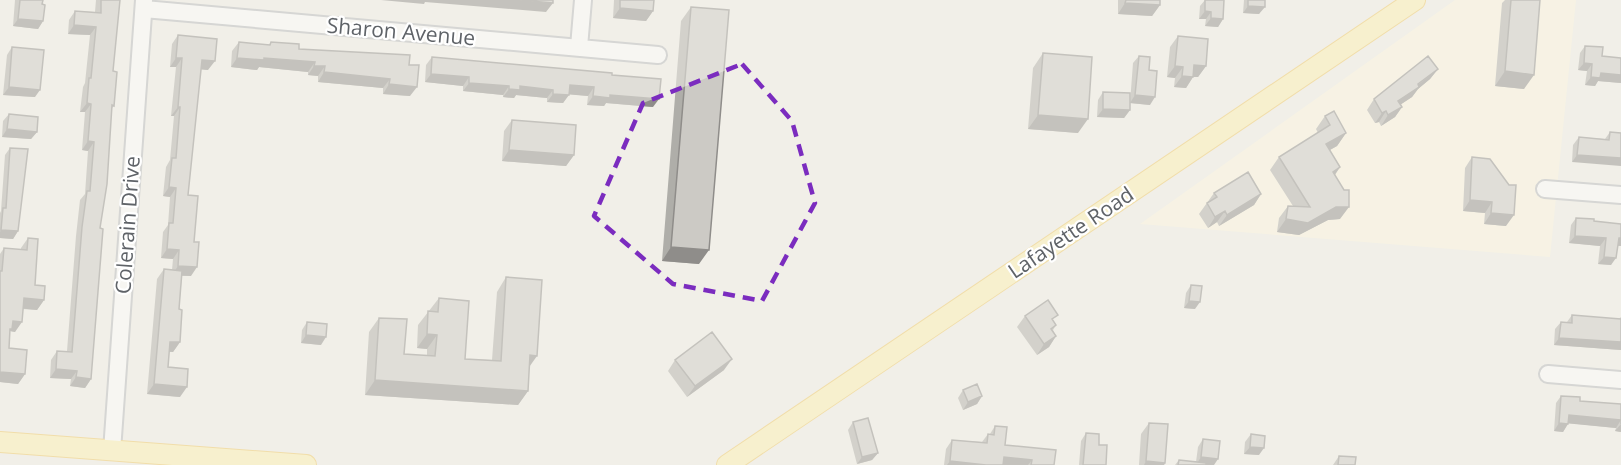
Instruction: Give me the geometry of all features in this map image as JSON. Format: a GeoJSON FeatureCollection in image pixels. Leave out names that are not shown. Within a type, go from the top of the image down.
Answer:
{"type":"FeatureCollection","features":[{"type":"Feature","properties":{"kind":"main road","name":"Lafayette Road"},"geometry":{"type":"LineString","coordinates":[[727,465],[1414,0]]}},
{"type":"Feature","properties":{"kind":"main road"},"geometry":{"type":"LineString","coordinates":[[0,442],[306,465]]}},
{"type":"Feature","properties":{"kind":"street"},"geometry":{"type":"LineString","coordinates":[[579,47],[583,0]]}},
{"type":"Feature","properties":{"kind":"street","name":"Sharon Avenue"},"geometry":{"type":"LineString","coordinates":[[144,5],[658,55]]}},
{"type":"Feature","properties":{"kind":"street","name":"Colerain Drive"},"geometry":{"type":"LineString","coordinates":[[112,451],[144,5]]}},
{"type":"Feature","properties":{"kind":"street"},"geometry":{"type":"LineString","coordinates":[[1545,189],[1621,195]]}},
{"type":"Feature","properties":{"kind":"street"},"geometry":{"type":"LineString","coordinates":[[1548,374],[1621,380]]}},
{"type":"Feature","properties":{"kind":"highlighted area"},"geometry":{"type":"Polygon","coordinates":[[[742,64],[792,121],[815,203],[762,301],[673,284],[594,216],[643,103],[742,64]]]}},
{"type":"Feature","properties":{"kind":"shaded area"},"geometry":{"type":"Polygon","coordinates":[[[1455,0],[1576,0],[1550,257],[1140,224],[1455,0]]]}},
{"type":"Feature","properties":{"kind":"building"},"geometry":{"type":"Polygon","coordinates":[[[20,0],[43,0],[42,4],[45,5],[43,21],[18,19],[20,0]]]}},
{"type":"Feature","properties":{"kind":"building"},"geometry":{"type":"Polygon","coordinates":[[[101,0],[120,0],[113,71],[117,72],[114,106],[112,105],[107,184],[100,228],[103,229],[91,379],[76,377],[77,371],[56,369],[57,351],[72,352],[82,227],[87,191],[90,191],[94,142],[88,141],[91,104],[87,103],[96,27],[74,25],[75,11],[101,13],[101,0]]]}},
{"type":"Feature","properties":{"kind":"building"},"geometry":{"type":"Polygon","coordinates":[[[520,0],[553,0],[553,3],[520,0]]]}},
{"type":"Feature","properties":{"kind":"building"},"geometry":{"type":"Polygon","coordinates":[[[620,0],[654,0],[653,11],[620,8],[620,0]]]}},
{"type":"Feature","properties":{"kind":"building"},"geometry":{"type":"Polygon","coordinates":[[[1126,0],[1160,0],[1160,5],[1125,3],[1126,0]]]}},
{"type":"Feature","properties":{"kind":"building"},"geometry":{"type":"Polygon","coordinates":[[[1205,0],[1224,0],[1223,19],[1211,18],[1211,12],[1205,11],[1205,0]]]}},
{"type":"Feature","properties":{"kind":"building"},"geometry":{"type":"Polygon","coordinates":[[[1248,0],[1265,0],[1265,7],[1248,6],[1248,0]]]}},
{"type":"Feature","properties":{"kind":"building"},"geometry":{"type":"Polygon","coordinates":[[[1511,0],[1540,0],[1534,75],[1505,71],[1511,0]]]}},
{"type":"Feature","properties":{"kind":"building"},"geometry":{"type":"Polygon","coordinates":[[[691,7],[729,10],[709,250],[671,247],[691,7]]]}},
{"type":"Feature","properties":{"kind":"building"},"geometry":{"type":"Polygon","coordinates":[[[178,35],[217,39],[215,61],[202,60],[188,195],[198,196],[194,242],[199,242],[197,267],[178,266],[179,250],[167,249],[169,223],[173,223],[176,188],[169,187],[172,158],[176,158],[180,107],[178,107],[182,58],[176,58],[178,35]]]}},
{"type":"Feature","properties":{"kind":"building"},"geometry":{"type":"Polygon","coordinates":[[[1178,36],[1208,39],[1206,66],[1194,65],[1193,77],[1182,76],[1183,67],[1175,66],[1178,36]]]}},
{"type":"Feature","properties":{"kind":"building"},"geometry":{"type":"Polygon","coordinates":[[[239,42],[270,45],[271,42],[299,44],[299,49],[410,55],[409,65],[419,65],[417,87],[389,84],[390,79],[324,72],[325,66],[314,66],[315,62],[237,58],[239,42]]]}},
{"type":"Feature","properties":{"kind":"building"},"geometry":{"type":"Polygon","coordinates":[[[1585,46],[1603,47],[1602,56],[1621,58],[1621,75],[1601,73],[1600,78],[1591,77],[1592,64],[1584,63],[1585,46]]]}},
{"type":"Feature","properties":{"kind":"building"},"geometry":{"type":"Polygon","coordinates":[[[12,47],[44,50],[40,90],[9,87],[12,47]]]}},
{"type":"Feature","properties":{"kind":"building"},"geometry":{"type":"Polygon","coordinates":[[[1043,53],[1092,57],[1088,119],[1038,115],[1043,53]]]}},
{"type":"Feature","properties":{"kind":"building"},"geometry":{"type":"Polygon","coordinates":[[[1139,56],[1150,57],[1149,70],[1157,71],[1155,97],[1135,95],[1139,56]]]}},
{"type":"Feature","properties":{"kind":"building"},"geometry":{"type":"Polygon","coordinates":[[[1428,56],[1438,69],[1418,84],[1419,87],[1398,101],[1402,107],[1388,115],[1386,111],[1382,113],[1374,99],[1428,56]]]}},
{"type":"Feature","properties":{"kind":"building"},"geometry":{"type":"Polygon","coordinates":[[[432,57],[661,79],[659,99],[593,96],[594,87],[570,85],[569,95],[553,94],[553,90],[520,86],[520,90],[509,89],[509,86],[469,83],[469,77],[431,74],[432,57]]]}},
{"type":"Feature","properties":{"kind":"building"},"geometry":{"type":"Polygon","coordinates":[[[1103,92],[1130,93],[1130,110],[1103,109],[1103,92]]]}},
{"type":"Feature","properties":{"kind":"building"},"geometry":{"type":"Polygon","coordinates":[[[1334,111],[1346,133],[1326,144],[1340,167],[1333,172],[1344,190],[1349,190],[1349,207],[1336,207],[1308,223],[1286,219],[1288,206],[1310,207],[1279,157],[1330,125],[1325,116],[1334,111]]]}},
{"type":"Feature","properties":{"kind":"building"},"geometry":{"type":"Polygon","coordinates":[[[9,114],[38,117],[37,132],[7,129],[9,114]]]}},
{"type":"Feature","properties":{"kind":"building"},"geometry":{"type":"Polygon","coordinates":[[[512,120],[576,125],[574,155],[509,150],[512,120]]]}},
{"type":"Feature","properties":{"kind":"building"},"geometry":{"type":"Polygon","coordinates":[[[1610,132],[1621,133],[1621,158],[1577,155],[1579,137],[1609,140],[1610,132]]]}},
{"type":"Feature","properties":{"kind":"building"},"geometry":{"type":"Polygon","coordinates":[[[10,148],[28,149],[18,231],[1,230],[3,208],[6,208],[10,148]]]}},
{"type":"Feature","properties":{"kind":"building"},"geometry":{"type":"Polygon","coordinates":[[[1472,157],[1490,159],[1509,185],[1516,185],[1514,215],[1491,213],[1492,202],[1470,200],[1472,157]]]}},
{"type":"Feature","properties":{"kind":"building"},"geometry":{"type":"Polygon","coordinates":[[[1248,172],[1261,194],[1227,215],[1225,211],[1215,217],[1207,203],[1217,197],[1214,193],[1248,172]]]}},
{"type":"Feature","properties":{"kind":"building"},"geometry":{"type":"Polygon","coordinates":[[[1576,218],[1621,224],[1621,238],[1619,238],[1616,258],[1604,257],[1606,238],[1575,236],[1576,218]]]}},
{"type":"Feature","properties":{"kind":"building"},"geometry":{"type":"Polygon","coordinates":[[[28,238],[38,239],[35,285],[45,286],[44,300],[24,298],[22,322],[13,321],[12,329],[10,329],[9,348],[27,350],[25,374],[0,372],[0,271],[2,271],[4,248],[27,250],[28,238]]]}},
{"type":"Feature","properties":{"kind":"building"},"geometry":{"type":"Polygon","coordinates":[[[164,269],[182,271],[179,309],[182,310],[180,342],[170,342],[168,367],[188,369],[187,387],[154,384],[164,269]]]}},
{"type":"Feature","properties":{"kind":"building"},"geometry":{"type":"Polygon","coordinates":[[[506,277],[542,280],[537,356],[530,355],[528,391],[375,380],[379,318],[407,319],[404,354],[435,356],[437,335],[427,334],[428,311],[438,312],[439,298],[469,301],[465,359],[501,361],[506,277]]]}},
{"type":"Feature","properties":{"kind":"building"},"geometry":{"type":"Polygon","coordinates":[[[1191,285],[1202,286],[1200,302],[1189,301],[1191,285]]]}},
{"type":"Feature","properties":{"kind":"building"},"geometry":{"type":"Polygon","coordinates":[[[1048,300],[1058,315],[1052,319],[1056,325],[1051,329],[1056,336],[1044,344],[1025,316],[1048,300]]]}},
{"type":"Feature","properties":{"kind":"building"},"geometry":{"type":"Polygon","coordinates":[[[1572,315],[1621,319],[1621,342],[1559,338],[1561,322],[1572,323],[1572,315]]]}},
{"type":"Feature","properties":{"kind":"building"},"geometry":{"type":"Polygon","coordinates":[[[307,322],[327,324],[326,337],[306,335],[307,322]]]}},
{"type":"Feature","properties":{"kind":"building"},"geometry":{"type":"Polygon","coordinates":[[[712,332],[732,359],[695,386],[675,360],[712,332]]]}},
{"type":"Feature","properties":{"kind":"building"},"geometry":{"type":"Polygon","coordinates":[[[977,384],[982,396],[968,402],[963,390],[977,384]]]}},
{"type":"Feature","properties":{"kind":"building"},"geometry":{"type":"Polygon","coordinates":[[[1561,396],[1580,397],[1580,401],[1621,404],[1621,420],[1569,415],[1568,424],[1559,423],[1561,396]]]}},
{"type":"Feature","properties":{"kind":"building"},"geometry":{"type":"Polygon","coordinates":[[[868,418],[878,453],[862,457],[853,422],[868,418]]]}},
{"type":"Feature","properties":{"kind":"building"},"geometry":{"type":"Polygon","coordinates":[[[1149,423],[1168,424],[1165,463],[1146,461],[1149,423]]]}},
{"type":"Feature","properties":{"kind":"building"},"geometry":{"type":"Polygon","coordinates":[[[995,426],[1007,427],[1005,445],[1056,450],[1054,465],[1031,465],[1032,460],[1004,457],[1003,465],[950,461],[952,440],[987,443],[988,434],[994,435],[995,426]]]}},
{"type":"Feature","properties":{"kind":"building"},"geometry":{"type":"Polygon","coordinates":[[[1086,433],[1099,434],[1099,445],[1107,445],[1106,465],[1083,465],[1086,433]]]}},
{"type":"Feature","properties":{"kind":"building"},"geometry":{"type":"Polygon","coordinates":[[[1251,434],[1265,436],[1264,448],[1250,447],[1251,434]]]}},
{"type":"Feature","properties":{"kind":"building"},"geometry":{"type":"Polygon","coordinates":[[[1203,439],[1220,441],[1218,459],[1201,457],[1203,439]]]}},
{"type":"Feature","properties":{"kind":"building"},"geometry":{"type":"Polygon","coordinates":[[[1339,456],[1356,457],[1355,465],[1338,465],[1339,456]]]}},
{"type":"Feature","properties":{"kind":"building"},"geometry":{"type":"Polygon","coordinates":[[[1179,460],[1206,463],[1206,465],[1178,465],[1179,460]]]}}]}
